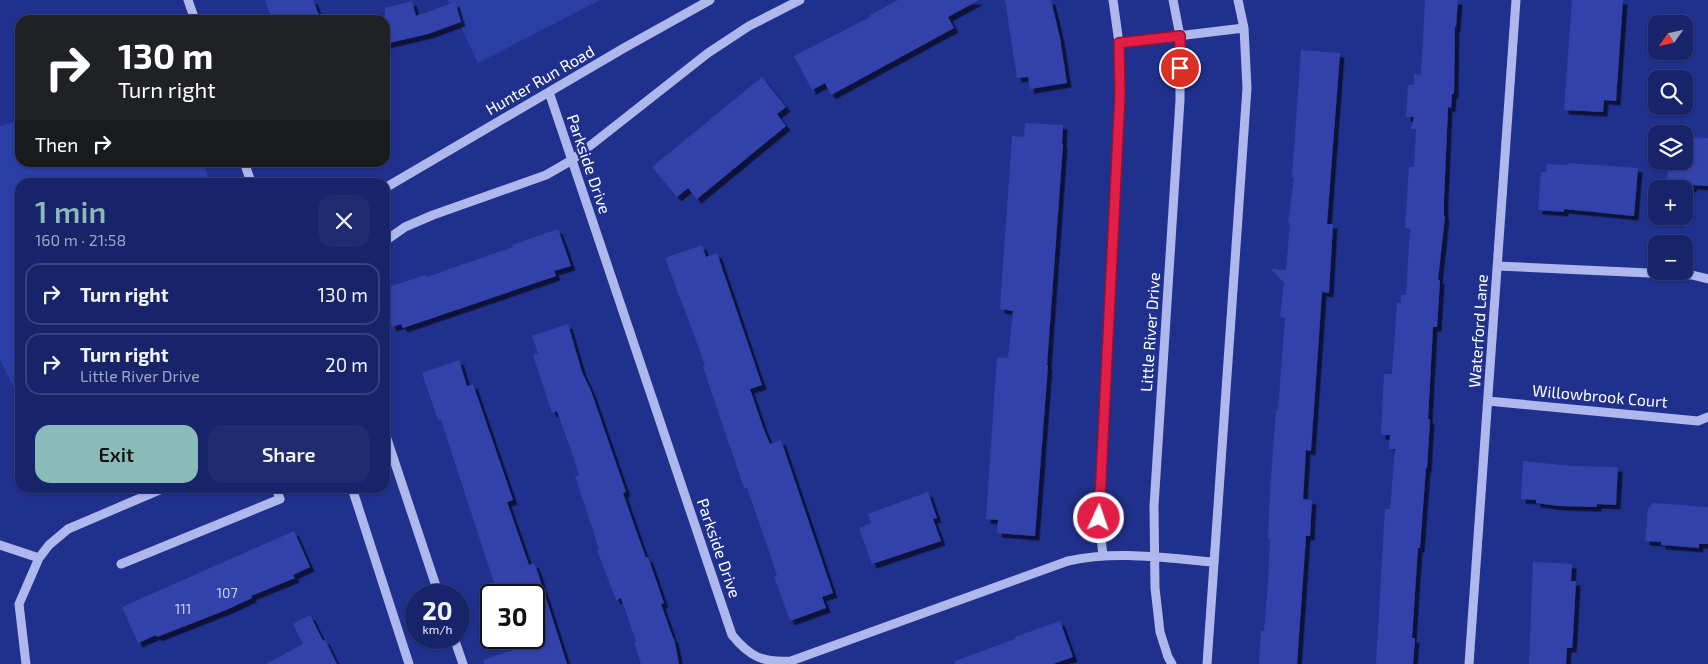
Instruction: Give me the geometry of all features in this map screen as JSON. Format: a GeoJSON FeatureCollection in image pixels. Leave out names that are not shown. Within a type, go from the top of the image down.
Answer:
{"type":"FeatureCollection","features":[{"type":"Feature","properties":{"kind":"street"},"geometry":{"type":"LineString","coordinates":[[188,0],[193,15]]}},
{"type":"Feature","properties":{"kind":"street","name":"Hunter Run Road"},"geometry":{"type":"LineString","coordinates":[[390,185],[710,0]]}},
{"type":"Feature","properties":{"kind":"street"},"geometry":{"type":"LineString","coordinates":[[390,238],[405,227],[433,215],[546,175],[572,160],[708,52],[750,26],[800,0]]}},
{"type":"Feature","properties":{"kind":"street"},"geometry":{"type":"LineString","coordinates":[[1103,556],[1099,518],[1119,104],[1119,43],[1113,0]]}},
{"type":"Feature","properties":{"kind":"street","name":"Little River Drive"},"geometry":{"type":"LineString","coordinates":[[1172,664],[1160,632],[1155,588],[1154,506],[1180,100],[1180,36],[1173,0]]}},
{"type":"Feature","properties":{"kind":"street"},"geometry":{"type":"LineString","coordinates":[[1207,664],[1247,88],[1244,28],[1238,0]]}},
{"type":"Feature","properties":{"kind":"street","name":"Waterford Lane"},"geometry":{"type":"LineString","coordinates":[[1469,664],[1516,0]]}},
{"type":"Feature","properties":{"kind":"street"},"geometry":{"type":"LineString","coordinates":[[1119,43],[1244,28]]}},
{"type":"Feature","properties":{"kind":"street","name":"Parkside Drive"},"geometry":{"type":"LineString","coordinates":[[549,92],[732,635],[744,649],[759,659],[776,662],[791,661],[1089,556],[1122,555],[1214,562]]}},
{"type":"Feature","properties":{"kind":"street"},"geometry":{"type":"LineString","coordinates":[[1498,266],[1692,275],[1708,279]]}},
{"type":"Feature","properties":{"kind":"street","name":"Willowbrook Court"},"geometry":{"type":"LineString","coordinates":[[1488,401],[1698,421],[1708,417]]}},
{"type":"Feature","properties":{"kind":"street"},"geometry":{"type":"LineString","coordinates":[[390,448],[436,584]]}},
{"type":"Feature","properties":{"kind":"street"},"geometry":{"type":"LineString","coordinates":[[26,664],[19,604],[39,558],[68,529],[152,493]]}},
{"type":"Feature","properties":{"kind":"street"},"geometry":{"type":"LineString","coordinates":[[122,564],[280,499],[278,493]]}},
{"type":"Feature","properties":{"kind":"street"},"geometry":{"type":"LineString","coordinates":[[354,493],[409,664]]}},
{"type":"Feature","properties":{"kind":"street"},"geometry":{"type":"LineString","coordinates":[[0,545],[39,558]]}},
{"type":"Feature","properties":{"kind":"street"},"geometry":{"type":"LineString","coordinates":[[458,649],[463,664]]}},
{"type":"Feature","properties":{"kind":"shaded area"},"geometry":{"type":"Polygon","coordinates":[[[448,0],[600,0],[478,63],[448,0]]]}},
{"type":"Feature","properties":{"kind":"shaded area"},"geometry":{"type":"Polygon","coordinates":[[[15,122],[15,167],[204,167],[209,178],[15,178],[15,390],[0,360],[0,126],[15,122]]]}},
{"type":"Feature","properties":{"kind":"building"},"geometry":{"type":"Polygon","coordinates":[[[265,0],[313,0],[319,15],[270,15],[265,0]]]}},
{"type":"Feature","properties":{"kind":"building"},"geometry":{"type":"Polygon","coordinates":[[[898,0],[979,0],[948,17],[954,28],[831,95],[825,83],[812,90],[794,56],[870,17],[898,0]]]}},
{"type":"Feature","properties":{"kind":"building"},"geometry":{"type":"Polygon","coordinates":[[[1005,0],[1051,0],[1060,38],[1067,83],[1030,89],[1028,77],[1017,78],[1005,0]]]}},
{"type":"Feature","properties":{"kind":"building"},"geometry":{"type":"Polygon","coordinates":[[[1425,0],[1458,0],[1455,27],[1454,94],[1452,94],[1451,108],[1448,107],[1445,216],[1438,280],[1440,280],[1437,327],[1433,327],[1427,468],[1415,592],[1412,638],[1415,638],[1413,664],[1376,664],[1385,509],[1390,509],[1395,449],[1389,449],[1390,435],[1381,435],[1384,374],[1392,374],[1397,303],[1401,303],[1401,295],[1406,295],[1410,229],[1405,228],[1409,167],[1414,167],[1416,129],[1411,129],[1414,117],[1406,117],[1408,85],[1414,85],[1414,74],[1421,75],[1425,0]]]}},
{"type":"Feature","properties":{"kind":"building"},"geometry":{"type":"Polygon","coordinates":[[[1572,0],[1623,0],[1616,101],[1604,100],[1603,112],[1564,110],[1572,0]]]}},
{"type":"Feature","properties":{"kind":"building"},"geometry":{"type":"Polygon","coordinates":[[[412,1],[416,16],[455,2],[461,22],[428,34],[390,43],[390,15],[385,15],[385,8],[412,1]]]}},
{"type":"Feature","properties":{"kind":"building"},"geometry":{"type":"Polygon","coordinates":[[[1301,50],[1340,53],[1327,224],[1333,224],[1329,293],[1322,292],[1311,451],[1306,450],[1303,499],[1312,500],[1310,536],[1306,536],[1297,664],[1259,664],[1261,630],[1264,631],[1268,584],[1270,491],[1285,318],[1280,317],[1284,283],[1271,269],[1286,270],[1290,223],[1288,223],[1294,178],[1292,177],[1301,50]]]}},
{"type":"Feature","properties":{"kind":"building"},"geometry":{"type":"Polygon","coordinates":[[[762,77],[786,107],[777,114],[786,126],[697,199],[688,188],[677,197],[652,167],[762,77]]]}},
{"type":"Feature","properties":{"kind":"building"},"geometry":{"type":"Polygon","coordinates":[[[1025,123],[1063,125],[1035,536],[997,533],[998,520],[986,519],[997,357],[1008,358],[1013,311],[1000,309],[1012,136],[1024,137],[1025,123]]]}},
{"type":"Feature","properties":{"kind":"building"},"geometry":{"type":"Polygon","coordinates":[[[1693,137],[1708,138],[1708,186],[1693,185],[1693,180],[1667,180],[1668,170],[1693,170],[1693,137]]]}},
{"type":"Feature","properties":{"kind":"building"},"geometry":{"type":"Polygon","coordinates":[[[1568,163],[1638,168],[1634,216],[1564,209],[1564,212],[1538,210],[1541,172],[1546,172],[1547,164],[1568,165],[1568,163]]]}},
{"type":"Feature","properties":{"kind":"building"},"geometry":{"type":"Polygon","coordinates":[[[558,229],[571,266],[554,271],[556,276],[403,328],[401,324],[392,327],[390,321],[390,286],[426,275],[427,277],[513,247],[512,245],[558,229]]]}},
{"type":"Feature","properties":{"kind":"building"},"geometry":{"type":"Polygon","coordinates":[[[702,245],[706,257],[717,253],[762,385],[750,389],[770,444],[781,440],[833,593],[822,597],[826,608],[790,621],[774,576],[777,576],[770,554],[747,488],[744,488],[703,367],[705,366],[665,258],[702,245]]]}},
{"type":"Feature","properties":{"kind":"building"},"geometry":{"type":"Polygon","coordinates":[[[568,324],[582,372],[591,391],[626,492],[623,493],[664,603],[661,604],[674,638],[679,664],[641,664],[634,642],[636,641],[621,598],[616,600],[597,550],[599,550],[575,476],[579,475],[574,459],[557,411],[552,413],[533,355],[538,353],[532,336],[568,324]]]}},
{"type":"Feature","properties":{"kind":"building"},"geometry":{"type":"Polygon","coordinates":[[[459,360],[467,386],[473,384],[513,500],[507,502],[529,565],[534,563],[542,584],[494,584],[441,420],[438,420],[422,373],[459,360]]]}},
{"type":"Feature","properties":{"kind":"building"},"geometry":{"type":"Polygon","coordinates":[[[1523,461],[1570,466],[1618,467],[1616,505],[1597,504],[1597,507],[1559,506],[1536,503],[1536,500],[1521,499],[1523,461]]]}},
{"type":"Feature","properties":{"kind":"building"},"geometry":{"type":"Polygon","coordinates":[[[928,492],[937,518],[933,519],[941,541],[872,564],[859,528],[871,523],[868,514],[928,492]]]}},
{"type":"Feature","properties":{"kind":"building"},"geometry":{"type":"Polygon","coordinates":[[[1653,503],[1708,507],[1708,544],[1699,544],[1699,548],[1661,545],[1661,542],[1645,541],[1648,509],[1653,503]]]}},
{"type":"Feature","properties":{"kind":"building"},"geometry":{"type":"Polygon","coordinates":[[[294,531],[310,567],[293,575],[295,578],[251,596],[252,598],[226,610],[138,643],[122,607],[294,531]]]}},
{"type":"Feature","properties":{"kind":"building"},"geometry":{"type":"Polygon","coordinates":[[[1533,562],[1572,564],[1571,581],[1576,581],[1573,636],[1572,648],[1567,648],[1566,664],[1529,664],[1533,562]]]}},
{"type":"Feature","properties":{"kind":"building"},"geometry":{"type":"Polygon","coordinates":[[[545,595],[567,664],[484,664],[483,660],[516,649],[545,649],[545,595]]]}},
{"type":"Feature","properties":{"kind":"building"},"geometry":{"type":"Polygon","coordinates":[[[310,615],[337,664],[266,664],[303,644],[293,624],[310,615]]]}},
{"type":"Feature","properties":{"kind":"building"},"geometry":{"type":"Polygon","coordinates":[[[1060,621],[1073,657],[1053,664],[955,664],[955,661],[1060,621]]]}},
{"type":"Feature","properties":{"kind":"route"},"geometry":{"type":"LineString","coordinates":[[1099,518],[1120,95],[1119,43],[1180,36],[1180,68]]}}]}
